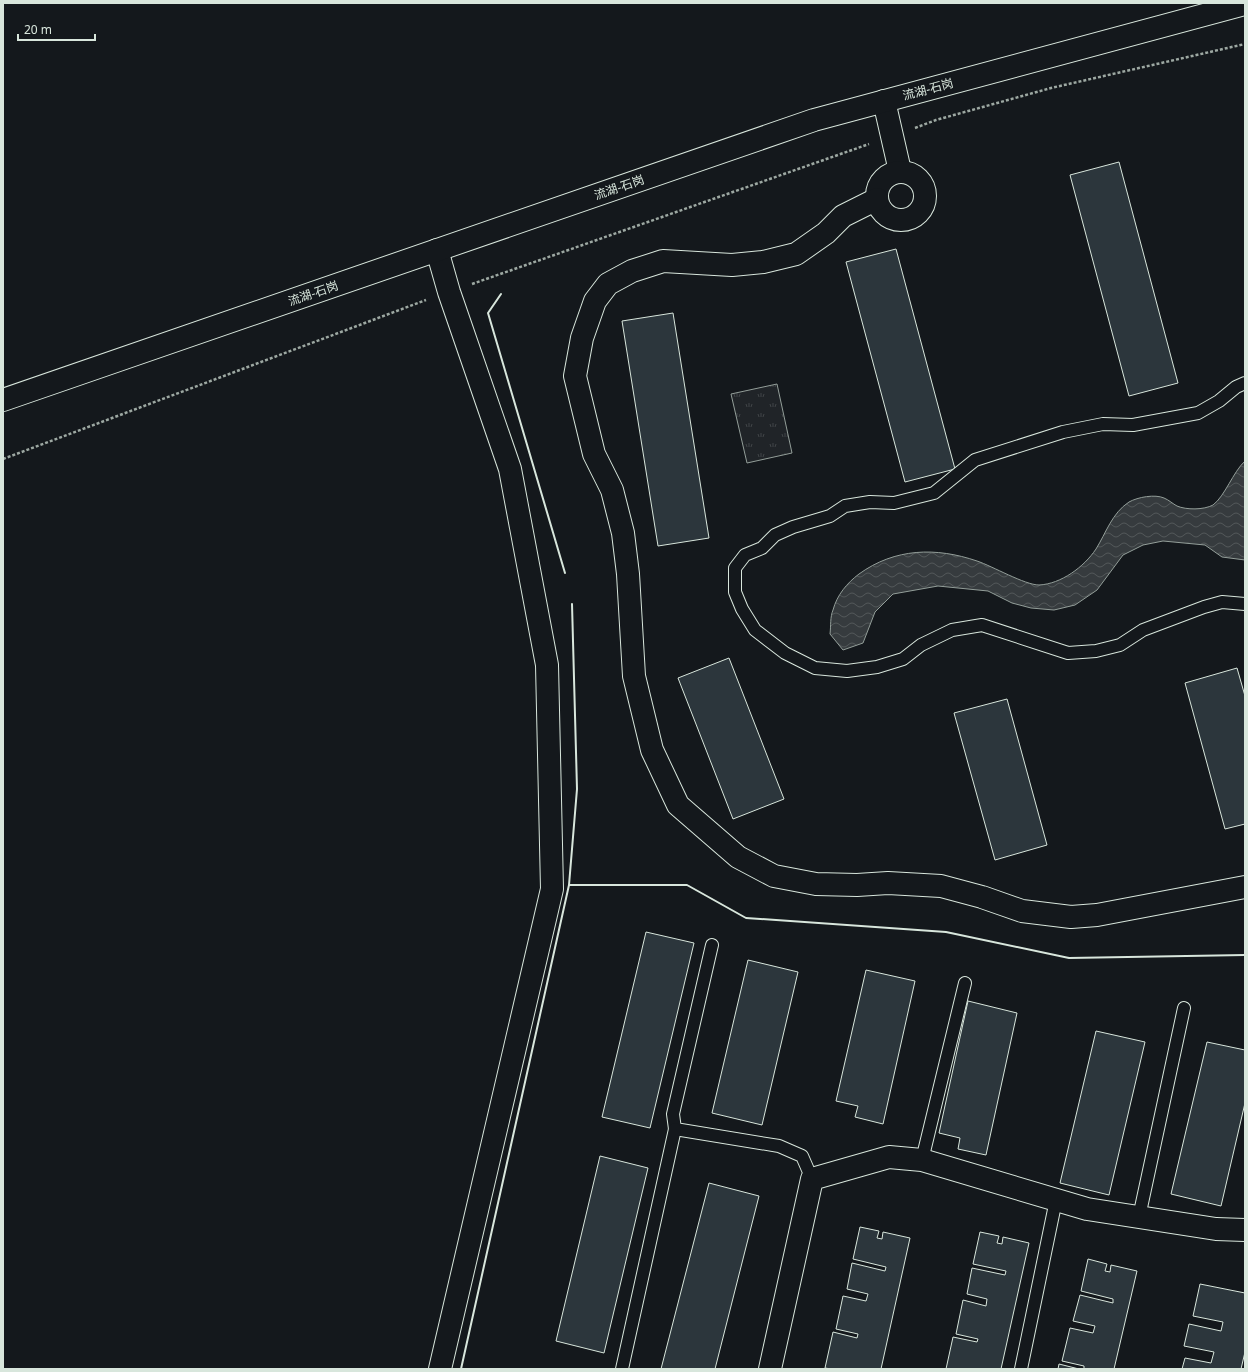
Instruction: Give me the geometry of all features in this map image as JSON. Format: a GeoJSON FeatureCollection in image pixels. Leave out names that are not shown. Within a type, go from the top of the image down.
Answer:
{"type":"FeatureCollection","features":[{"type":"Feature","properties":{"kind":"street","name":"流湖-石岗"},"geometry":{"type":"LineString","coordinates":[[3,400],[814,120],[1245,4]]}},
{"type":"Feature","properties":{"kind":"street"},"geometry":{"type":"LineString","coordinates":[[884,101],[900,171]]}},
{"type":"Feature","properties":{"kind":"street"},"geometry":{"type":"LineString","coordinates":[[900,171],[908,172],[915,176],[923,185],[926,197],[920,212],[907,220],[891,218],[885,214],[877,200],[877,191],[885,177],[900,171]]}},
{"type":"Feature","properties":{"kind":"street"},"geometry":{"type":"LineString","coordinates":[[877,200],[843,216],[826,233],[796,254],[763,262],[732,265],[663,262],[632,271],[608,284],[595,302],[582,338],[575,376],[594,454],[612,490],[623,533],[628,574],[634,676],[652,750],[678,805],[738,857],[774,876],[816,884],[857,885],[888,883],[941,886],[982,897],[1022,911],[1071,916],[1097,915],[1245,887]]}},
{"type":"Feature","properties":{"kind":"street"},"geometry":{"type":"LineString","coordinates":[[437,250],[449,292],[510,469],[547,665],[552,889],[440,1369]]}},
{"type":"Feature","properties":{"kind":"street"},"geometry":{"type":"LineString","coordinates":[[770,1369],[812,1179],[889,1157],[922,1160],[1087,1209],[1216,1229],[1245,1230]]}},
{"type":"Feature","properties":{"kind":"lane"},"geometry":{"type":"LineString","coordinates":[[1245,382],[1236,387],[1219,402],[1198,413],[1133,425],[1103,424],[1063,432],[975,460],[934,493],[894,503],[870,502],[845,506],[830,516],[793,527],[775,535],[762,548],[745,555],[735,568],[735,592],[742,609],[755,630],[785,653],[815,668],[847,671],[877,667],[902,659],[921,645],[952,630],[982,625],[1068,652],[1096,651],[1120,645],[1143,630],[1204,607],[1222,602],[1245,604]]}},
{"type":"Feature","properties":{"kind":"lane"},"geometry":{"type":"LineString","coordinates":[[622,1369],[675,1129],[673,1114],[712,945]]}},
{"type":"Feature","properties":{"kind":"lane"},"geometry":{"type":"LineString","coordinates":[[922,1160],[965,983]]}},
{"type":"Feature","properties":{"kind":"lane"},"geometry":{"type":"LineString","coordinates":[[1139,1217],[1184,1008]]}},
{"type":"Feature","properties":{"kind":"lane"},"geometry":{"type":"LineString","coordinates":[[675,1129],[779,1146],[802,1156],[812,1179]]}},
{"type":"Feature","properties":{"kind":"lane"},"geometry":{"type":"LineString","coordinates":[[1021,1369],[1056,1200]]}},
{"type":"Feature","properties":{"kind":"path"},"geometry":{"type":"LineString","coordinates":[[3,459],[449,292],[936,120],[1051,88],[1245,44]]}},
{"type":"Feature","properties":{"kind":"green space"},"geometry":{"type":"Polygon","coordinates":[[[777,384],[792,453],[747,463],[731,394],[777,384]]]}},
{"type":"Feature","properties":{"kind":"water"},"geometry":{"type":"Polygon","coordinates":[[[1245,461],[1245,560],[1222,557],[1205,545],[1163,541],[1143,545],[1123,555],[1097,590],[1075,605],[1054,610],[1031,608],[1012,603],[988,591],[938,586],[893,594],[875,612],[863,643],[843,650],[830,634],[832,613],[837,599],[843,590],[850,581],[859,574],[873,565],[887,559],[916,552],[946,553],[962,556],[983,563],[1026,582],[1039,585],[1047,584],[1064,578],[1091,556],[1114,517],[1129,502],[1142,497],[1156,496],[1164,498],[1177,506],[1185,508],[1200,509],[1209,507],[1213,505],[1221,496],[1245,461]]]}},
{"type":"Feature","properties":{"kind":"building"},"geometry":{"type":"Polygon","coordinates":[[[1119,162],[1178,383],[1129,396],[1070,175],[1119,162]]]}},
{"type":"Feature","properties":{"kind":"building"},"geometry":{"type":"Polygon","coordinates":[[[896,249],[955,469],[905,482],[846,262],[896,249]]]}},
{"type":"Feature","properties":{"kind":"building"},"geometry":{"type":"Polygon","coordinates":[[[673,313],[709,538],[658,546],[622,321],[673,313]]]}},
{"type":"Feature","properties":{"kind":"building"},"geometry":{"type":"Polygon","coordinates":[[[729,658],[784,799],[733,819],[678,678],[729,658]]]}},
{"type":"Feature","properties":{"kind":"building"},"geometry":{"type":"Polygon","coordinates":[[[1237,668],[1245,696],[1245,824],[1225,829],[1185,683],[1237,668]]]}},
{"type":"Feature","properties":{"kind":"building"},"geometry":{"type":"Polygon","coordinates":[[[1007,699],[1047,845],[995,860],[954,713],[1007,699]]]}},
{"type":"Feature","properties":{"kind":"building"},"geometry":{"type":"Polygon","coordinates":[[[646,932],[694,943],[650,1128],[602,1117],[646,932]]]}},
{"type":"Feature","properties":{"kind":"building"},"geometry":{"type":"Polygon","coordinates":[[[748,960],[798,972],[762,1125],[712,1113],[748,960]]]}},
{"type":"Feature","properties":{"kind":"building"},"geometry":{"type":"Polygon","coordinates":[[[866,970],[915,981],[883,1124],[855,1117],[858,1106],[836,1101],[866,970]]]}},
{"type":"Feature","properties":{"kind":"building"},"geometry":{"type":"Polygon","coordinates":[[[968,1001],[1017,1013],[986,1155],[958,1149],[960,1138],[939,1133],[968,1001]]]}},
{"type":"Feature","properties":{"kind":"building"},"geometry":{"type":"Polygon","coordinates":[[[1096,1031],[1145,1042],[1109,1195],[1060,1183],[1096,1031]]]}},
{"type":"Feature","properties":{"kind":"building"},"geometry":{"type":"Polygon","coordinates":[[[1207,1042],[1245,1050],[1245,1103],[1221,1206],[1171,1194],[1207,1042]]]}},
{"type":"Feature","properties":{"kind":"building"},"geometry":{"type":"Polygon","coordinates":[[[600,1156],[648,1168],[604,1353],[556,1341],[600,1156]]]}},
{"type":"Feature","properties":{"kind":"building"},"geometry":{"type":"Polygon","coordinates":[[[709,1183],[759,1196],[715,1369],[661,1369],[709,1183]]]}},
{"type":"Feature","properties":{"kind":"building"},"geometry":{"type":"Polygon","coordinates":[[[860,1227],[879,1231],[877,1238],[882,1239],[883,1232],[910,1238],[881,1369],[825,1368],[833,1332],[857,1338],[858,1334],[836,1329],[843,1296],[866,1301],[868,1294],[847,1289],[852,1263],[885,1271],[886,1267],[853,1259],[860,1227]]]}},
{"type":"Feature","properties":{"kind":"building"},"geometry":{"type":"Polygon","coordinates":[[[980,1232],[999,1236],[997,1243],[1002,1244],[1003,1237],[1029,1243],[1001,1369],[946,1369],[953,1337],[977,1342],[978,1339],[956,1334],[963,1300],[986,1306],[987,1299],[967,1294],[972,1268],[1005,1275],[1006,1271],[973,1264],[980,1232]]]}},
{"type":"Feature","properties":{"kind":"building"},"geometry":{"type":"Polygon","coordinates":[[[1088,1259],[1107,1264],[1105,1271],[1110,1272],[1111,1265],[1137,1271],[1114,1369],[1084,1369],[1084,1366],[1062,1361],[1070,1328],[1093,1333],[1095,1326],[1073,1321],[1080,1295],[1113,1303],[1113,1299],[1081,1291],[1088,1259]]]}},
{"type":"Feature","properties":{"kind":"building"},"geometry":{"type":"Polygon","coordinates":[[[1200,1284],[1245,1293],[1245,1352],[1241,1369],[1182,1369],[1185,1358],[1211,1363],[1214,1352],[1184,1346],[1189,1324],[1221,1331],[1223,1322],[1193,1316],[1200,1284]]]}},
{"type":"Feature","properties":{"kind":"building"},"geometry":{"type":"Polygon","coordinates":[[[1059,1364],[1079,1369],[1058,1369],[1059,1364]]]}},
{"type":"Feature","properties":{"kind":"wall"},"geometry":{"type":"LineString","coordinates":[[501,294],[488,313],[565,573]]}},
{"type":"Feature","properties":{"kind":"wall"},"geometry":{"type":"LineString","coordinates":[[461,1369],[569,885],[577,789],[572,604]]}},
{"type":"Feature","properties":{"kind":"wall"},"geometry":{"type":"LineString","coordinates":[[569,885],[687,885],[746,918],[946,932],[1069,958],[1245,955]]}}]}
